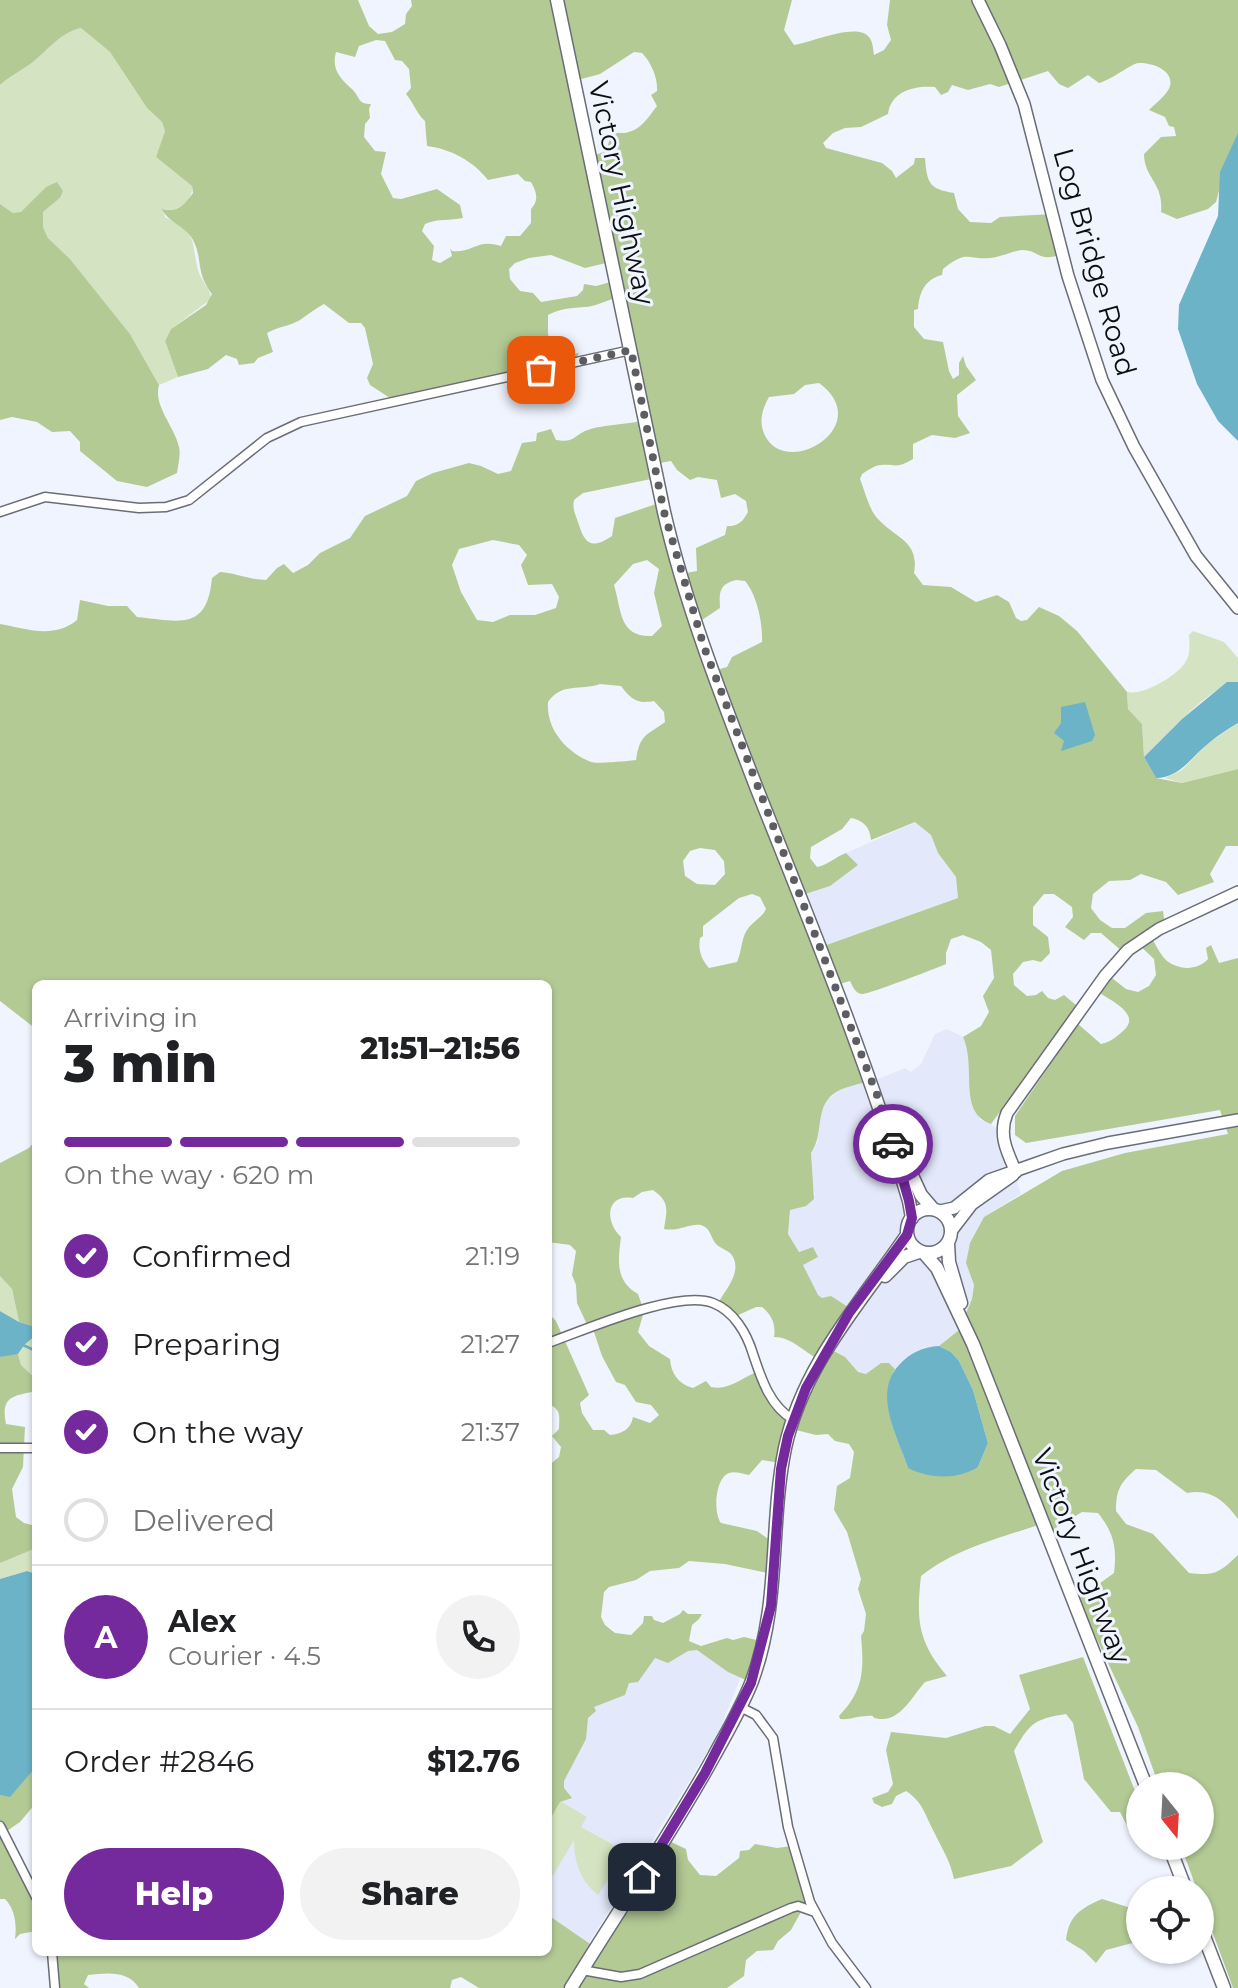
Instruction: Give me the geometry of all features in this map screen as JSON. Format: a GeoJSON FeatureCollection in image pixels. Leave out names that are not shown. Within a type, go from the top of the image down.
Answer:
{"type":"FeatureCollection","features":[{"type":"Feature","properties":{"kind":"main road","name":"Victory Highway"},"geometry":{"type":"LineString","coordinates":[[557,0],[664,512],[683,582],[722,699],[886,1121],[921,1195],[936,1210]]}},
{"type":"Feature","properties":{"kind":"main road","name":"Victory Highway"},"geometry":{"type":"LineString","coordinates":[[886,1121],[912,1218]]}},
{"type":"Feature","properties":{"kind":"main road"},"geometry":{"type":"LineString","coordinates":[[571,1988],[658,1853],[705,1773],[751,1683],[766,1632],[774,1580],[779,1480],[794,1420],[811,1375],[849,1313],[907,1235],[912,1218],[925,1209],[936,1210],[950,1222],[952,1230],[948,1243],[938,1252],[904,1257],[849,1313]]}},
{"type":"Feature","properties":{"kind":"main road"},"geometry":{"type":"LineString","coordinates":[[907,1235],[911,1245],[922,1252]]}},
{"type":"Feature","properties":{"kind":"main road","name":"Victory Highway"},"geometry":{"type":"LineString","coordinates":[[948,1243],[949,1262],[973,1344]]}},
{"type":"Feature","properties":{"kind":"main road","name":"Victory Highway"},"geometry":{"type":"LineString","coordinates":[[922,1252],[937,1268],[973,1344],[1141,1772]]}},
{"type":"Feature","properties":{"kind":"main road"},"geometry":{"type":"LineString","coordinates":[[1214,1962],[1224,1988]]}},
{"type":"Feature","properties":{"kind":"street","name":"Log Bridge Road"},"geometry":{"type":"LineString","coordinates":[[978,0],[1024,104],[1062,254],[1102,380],[1134,447],[1191,548],[1204,569],[1238,608]]}},
{"type":"Feature","properties":{"kind":"street"},"geometry":{"type":"LineString","coordinates":[[0,512],[45,497],[139,508],[166,507],[189,500],[267,438],[301,422],[631,350]]}},
{"type":"Feature","properties":{"kind":"street"},"geometry":{"type":"LineString","coordinates":[[1016,1172],[1003,1138],[1007,1113],[1111,969],[1128,950],[1148,935],[1238,892]]}},
{"type":"Feature","properties":{"kind":"street"},"geometry":{"type":"LineString","coordinates":[[936,1210],[954,1208],[989,1180],[1086,1147],[1238,1120]]}},
{"type":"Feature","properties":{"kind":"street"},"geometry":{"type":"LineString","coordinates":[[952,1230],[972,1204],[1016,1172]]}},
{"type":"Feature","properties":{"kind":"street"},"geometry":{"type":"LineString","coordinates":[[552,1342],[664,1304],[692,1300],[713,1303],[738,1322],[751,1346],[768,1393],[774,1403],[794,1420]]}},
{"type":"Feature","properties":{"kind":"street"},"geometry":{"type":"LineString","coordinates":[[0,1448],[32,1448]]}},
{"type":"Feature","properties":{"kind":"street"},"geometry":{"type":"LineString","coordinates":[[740,1707],[756,1715],[773,1738],[788,1827],[815,1912],[840,1956],[866,1988]]}},
{"type":"Feature","properties":{"kind":"street"},"geometry":{"type":"LineString","coordinates":[[0,1826],[32,1889]]}},
{"type":"Feature","properties":{"kind":"street"},"geometry":{"type":"LineString","coordinates":[[582,1970],[621,1977],[640,1974],[791,1908],[798,1906],[815,1912]]}},
{"type":"Feature","properties":{"kind":"street"},"geometry":{"type":"LineString","coordinates":[[52,1956],[55,1988]]}},
{"type":"Feature","properties":{"kind":"shaded area"},"geometry":{"type":"Polygon","coordinates":[[[916,822],[931,835],[938,853],[956,877],[958,898],[817,948],[798,896],[830,886],[857,865],[846,853],[916,822]]]}},
{"type":"Feature","properties":{"kind":"shaded area"},"geometry":{"type":"Polygon","coordinates":[[[947,1029],[963,1037],[969,1052],[980,1120],[991,1124],[1003,1135],[1021,1194],[984,1217],[966,1263],[974,1285],[972,1299],[959,1330],[939,1346],[923,1348],[905,1358],[895,1369],[889,1363],[882,1363],[866,1374],[857,1372],[826,1347],[822,1298],[818,1296],[803,1265],[813,1247],[798,1252],[788,1234],[790,1209],[806,1206],[815,1195],[811,1153],[817,1144],[819,1118],[827,1100],[840,1090],[905,1068],[911,1072],[921,1064],[935,1034],[947,1029]]]}},
{"type":"Feature","properties":{"kind":"shaded area"},"geometry":{"type":"Polygon","coordinates":[[[679,1643],[746,1664],[717,1736],[583,1953],[552,1933],[552,1759],[581,1683],[679,1643]]]}},
{"type":"Feature","properties":{"kind":"green space"},"geometry":{"type":"Polygon","coordinates":[[[0,0],[358,0],[369,26],[378,34],[392,32],[405,24],[406,14],[412,6],[411,0],[792,0],[784,30],[794,45],[845,32],[863,33],[872,43],[874,55],[884,50],[891,40],[887,25],[890,0],[1238,0],[1238,148],[1225,169],[1216,202],[1208,209],[1177,219],[1161,212],[1160,194],[1147,169],[1144,154],[1161,137],[1176,136],[1174,127],[1169,126],[1165,117],[1149,110],[1167,92],[1170,80],[1165,71],[1149,64],[1134,64],[1099,83],[1088,75],[1068,88],[1059,84],[1048,71],[999,87],[990,84],[968,90],[952,85],[948,92],[941,95],[935,87],[920,87],[899,95],[888,114],[861,127],[833,133],[823,143],[826,148],[882,163],[896,178],[914,164],[915,158],[925,158],[931,183],[934,187],[954,193],[958,209],[970,222],[991,223],[1000,217],[1053,214],[1059,255],[1047,257],[1022,250],[990,258],[963,257],[943,269],[942,275],[924,288],[918,309],[914,310],[914,327],[924,339],[943,342],[953,379],[959,375],[959,363],[963,356],[976,380],[957,395],[958,416],[970,433],[955,438],[932,435],[913,444],[913,459],[900,465],[876,466],[862,474],[860,479],[875,515],[910,547],[915,562],[914,573],[923,585],[951,587],[976,602],[997,595],[1009,602],[1016,618],[1021,621],[1027,620],[1039,607],[1059,616],[1077,631],[1127,692],[1128,709],[1142,724],[1144,757],[1156,778],[1182,783],[1238,769],[1238,846],[1226,846],[1210,874],[1214,882],[1178,895],[1166,882],[1141,874],[1130,880],[1109,881],[1093,894],[1091,908],[1100,920],[1112,928],[1125,928],[1146,913],[1163,911],[1165,925],[1149,934],[1164,958],[1177,966],[1188,968],[1204,963],[1208,959],[1206,948],[1211,945],[1219,963],[1238,958],[1238,1519],[1216,1497],[1203,1492],[1187,1493],[1156,1470],[1136,1469],[1131,1474],[1118,1492],[1116,1511],[1126,1524],[1153,1534],[1189,1573],[1216,1572],[1238,1555],[1238,1988],[1233,1988],[1214,1936],[1214,1876],[1192,1876],[1186,1860],[1214,1860],[1214,1772],[1154,1772],[1138,1727],[1078,1599],[1114,1573],[1111,1534],[1098,1513],[1082,1512],[1046,1534],[1002,1396],[1041,1524],[963,1551],[921,1576],[921,1630],[930,1652],[947,1676],[925,1682],[900,1712],[887,1719],[870,1716],[840,1719],[858,1688],[861,1636],[866,1614],[858,1589],[861,1579],[847,1532],[834,1510],[837,1486],[850,1478],[854,1452],[849,1444],[835,1441],[828,1434],[816,1435],[792,1429],[780,1463],[762,1460],[749,1475],[729,1473],[718,1488],[717,1512],[721,1523],[757,1531],[775,1544],[773,1574],[725,1564],[689,1561],[679,1568],[650,1571],[636,1580],[609,1587],[604,1592],[601,1617],[615,1633],[631,1635],[643,1623],[644,1616],[652,1616],[663,1623],[683,1610],[688,1614],[702,1614],[692,1625],[689,1641],[701,1646],[727,1638],[744,1637],[761,1641],[750,1682],[728,1672],[697,1650],[688,1651],[668,1663],[655,1658],[638,1682],[629,1683],[625,1695],[594,1707],[596,1711],[588,1718],[586,1739],[564,1781],[564,1788],[572,1798],[560,1802],[552,1816],[552,1463],[559,1457],[561,1447],[552,1436],[559,1429],[559,1414],[552,1406],[552,1317],[589,1395],[580,1403],[582,1413],[593,1430],[604,1430],[610,1435],[628,1428],[633,1417],[650,1423],[659,1415],[651,1405],[636,1402],[625,1385],[616,1382],[602,1356],[593,1329],[589,1329],[577,1303],[572,1275],[576,1251],[570,1245],[552,1243],[552,980],[32,980],[32,1026],[0,1001],[0,624],[40,631],[59,629],[77,620],[80,600],[108,606],[127,606],[137,617],[188,619],[204,607],[212,578],[220,572],[266,580],[284,564],[293,573],[308,565],[320,553],[350,538],[365,516],[407,496],[416,481],[433,473],[469,463],[498,474],[511,471],[522,443],[536,441],[537,433],[551,429],[556,440],[566,441],[591,429],[643,421],[618,297],[548,315],[548,334],[554,353],[565,356],[579,353],[575,360],[390,398],[370,385],[367,378],[373,364],[365,328],[361,323],[349,323],[324,304],[296,322],[267,333],[273,352],[254,363],[239,365],[237,359],[226,355],[208,369],[178,377],[165,341],[171,329],[206,305],[212,294],[203,279],[193,240],[162,209],[180,207],[193,193],[192,186],[156,157],[165,131],[162,122],[147,108],[110,52],[81,28],[61,38],[0,85],[0,0]],[[376,40],[359,46],[355,57],[336,52],[335,64],[338,74],[362,102],[371,104],[364,137],[375,151],[386,152],[381,174],[393,198],[401,199],[437,189],[460,205],[463,218],[425,224],[422,231],[434,246],[432,260],[440,263],[452,256],[450,248],[459,251],[486,244],[501,246],[506,236],[520,236],[531,223],[531,209],[536,199],[531,182],[518,174],[488,180],[461,157],[427,146],[425,121],[406,94],[411,88],[409,69],[402,61],[395,60],[385,41],[376,40]],[[634,52],[600,74],[574,81],[590,157],[606,151],[612,132],[633,130],[657,106],[651,95],[657,91],[657,86],[651,66],[642,53],[634,52]],[[551,255],[529,258],[509,269],[510,279],[520,291],[533,293],[541,302],[577,296],[584,284],[596,286],[614,281],[610,262],[585,268],[551,255]],[[819,383],[805,385],[794,394],[769,397],[762,413],[764,434],[779,449],[794,452],[809,449],[823,441],[834,429],[838,414],[834,399],[819,383]],[[671,461],[654,464],[656,478],[583,493],[574,500],[581,532],[587,541],[600,543],[612,536],[615,518],[659,503],[680,574],[697,571],[696,548],[725,535],[727,526],[740,523],[748,512],[746,501],[735,494],[721,498],[717,480],[698,477],[690,480],[671,461]],[[493,540],[459,549],[452,565],[461,592],[477,620],[493,622],[510,615],[535,615],[556,608],[559,597],[552,584],[528,585],[521,565],[527,555],[519,545],[493,540]],[[647,560],[633,564],[614,585],[621,613],[633,632],[652,636],[662,626],[654,593],[659,569],[647,560]],[[736,580],[724,586],[720,593],[720,608],[696,624],[713,671],[727,667],[732,657],[762,642],[753,594],[745,581],[736,580]],[[600,684],[565,689],[553,696],[548,702],[548,712],[554,730],[566,746],[591,762],[636,760],[642,740],[665,722],[664,712],[654,701],[635,700],[621,686],[600,684]],[[851,818],[842,829],[811,847],[810,858],[817,867],[846,853],[858,865],[830,886],[799,896],[818,948],[958,898],[956,877],[938,853],[931,835],[915,822],[871,840],[869,831],[859,820],[851,818]],[[700,848],[690,851],[683,861],[685,876],[697,884],[715,885],[725,874],[724,861],[715,850],[700,848]],[[752,894],[739,898],[703,926],[700,950],[709,968],[737,962],[745,934],[766,909],[760,897],[752,894]],[[1044,894],[1033,907],[1033,925],[1048,937],[1050,953],[1041,962],[1023,962],[1013,974],[1014,985],[1027,996],[1042,991],[1055,1000],[1064,995],[1077,1006],[991,1124],[974,1110],[963,1037],[981,1026],[989,1012],[983,996],[994,978],[991,950],[963,935],[951,939],[946,964],[930,971],[862,994],[850,981],[833,986],[869,1080],[838,1091],[825,1104],[811,1153],[814,1199],[806,1206],[790,1210],[788,1234],[799,1252],[813,1247],[818,1257],[803,1265],[818,1295],[822,1298],[831,1296],[848,1307],[826,1347],[845,1357],[858,1372],[866,1374],[881,1363],[889,1363],[895,1369],[890,1381],[888,1406],[908,1468],[978,1467],[988,1443],[973,1390],[959,1361],[939,1346],[959,1330],[972,1299],[974,1285],[966,1263],[970,1243],[984,1217],[1062,1171],[1125,1153],[1228,1134],[1220,1110],[1026,1143],[1015,1135],[1015,1116],[1078,1024],[1101,1044],[1113,1039],[1128,1025],[1127,1013],[1097,991],[1108,975],[1126,989],[1138,992],[1149,986],[1156,975],[1154,959],[1137,943],[1124,953],[1101,933],[1091,933],[1084,940],[1065,927],[1073,917],[1072,907],[1054,894],[1044,894]],[[653,1190],[633,1198],[617,1200],[610,1210],[612,1224],[621,1237],[619,1262],[622,1276],[625,1283],[638,1294],[644,1311],[638,1332],[649,1346],[670,1359],[679,1381],[693,1388],[706,1381],[711,1387],[724,1387],[759,1371],[788,1417],[818,1359],[791,1342],[774,1337],[772,1320],[762,1307],[734,1317],[717,1305],[734,1274],[731,1254],[716,1244],[707,1228],[701,1225],[664,1229],[666,1207],[662,1198],[653,1190]]]}},
{"type":"Feature","properties":{"kind":"green space"},"geometry":{"type":"Polygon","coordinates":[[[81,28],[110,52],[147,108],[162,122],[165,131],[156,157],[192,186],[184,205],[163,209],[165,217],[191,238],[198,270],[211,299],[171,329],[165,341],[178,377],[159,385],[130,334],[70,259],[48,238],[43,227],[43,212],[60,198],[63,191],[46,187],[21,213],[13,213],[0,204],[0,85],[61,38],[81,28]]]}},
{"type":"Feature","properties":{"kind":"green space"},"geometry":{"type":"Polygon","coordinates":[[[57,182],[63,191],[60,198],[43,212],[43,227],[48,238],[70,259],[130,334],[159,385],[159,401],[177,439],[180,456],[177,473],[147,487],[117,481],[80,451],[80,442],[70,431],[52,432],[37,422],[12,417],[0,420],[0,204],[13,213],[21,212],[46,187],[57,182]]]}},
{"type":"Feature","properties":{"kind":"green space"},"geometry":{"type":"Polygon","coordinates":[[[1193,631],[1224,642],[1238,658],[1238,682],[1227,685],[1202,701],[1144,757],[1142,724],[1128,709],[1127,692],[1151,688],[1182,667],[1188,658],[1189,635],[1193,631]]]}},
{"type":"Feature","properties":{"kind":"green space"},"geometry":{"type":"Polygon","coordinates":[[[1238,723],[1238,769],[1182,783],[1165,778],[1182,770],[1208,743],[1238,723]]]}},
{"type":"Feature","properties":{"kind":"green space"},"geometry":{"type":"Polygon","coordinates":[[[32,1145],[32,1326],[19,1322],[12,1289],[0,1276],[0,1163],[32,1145]]]}},
{"type":"Feature","properties":{"kind":"green space"},"geometry":{"type":"Polygon","coordinates":[[[0,1276],[12,1289],[19,1322],[0,1311],[0,1276]]]}},
{"type":"Feature","properties":{"kind":"green space"},"geometry":{"type":"Polygon","coordinates":[[[32,1338],[32,1375],[21,1365],[18,1354],[32,1338]]]}},
{"type":"Feature","properties":{"kind":"green space"},"geometry":{"type":"Polygon","coordinates":[[[18,1354],[21,1365],[32,1375],[32,1392],[11,1398],[5,1407],[5,1414],[6,1424],[25,1427],[23,1467],[12,1489],[16,1517],[32,1525],[32,1550],[0,1563],[0,1357],[18,1354]]]}},
{"type":"Feature","properties":{"kind":"green space"},"geometry":{"type":"Polygon","coordinates":[[[32,1548],[32,1573],[27,1571],[0,1579],[0,1563],[32,1548]]]}},
{"type":"Feature","properties":{"kind":"green space"},"geometry":{"type":"Polygon","coordinates":[[[1083,1657],[1128,1772],[1126,1824],[1120,1812],[1111,1812],[1084,1779],[1073,1723],[1066,1714],[1055,1716],[1034,1724],[1014,1751],[1043,1842],[1011,1866],[954,1879],[926,1814],[912,1795],[906,1791],[896,1796],[892,1804],[882,1807],[874,1803],[872,1798],[888,1792],[893,1784],[886,1750],[891,1732],[946,1738],[994,1726],[1010,1734],[1030,1709],[1019,1675],[1083,1657]]]}},
{"type":"Feature","properties":{"kind":"green space"},"geometry":{"type":"Polygon","coordinates":[[[32,1771],[32,1808],[20,1822],[4,1833],[32,1881],[32,1932],[20,1934],[15,1939],[13,1912],[5,1899],[0,1899],[0,1795],[10,1796],[32,1771]]]}},
{"type":"Feature","properties":{"kind":"green space"},"geometry":{"type":"Polygon","coordinates":[[[560,1801],[587,1817],[581,1827],[621,1849],[622,1858],[598,1895],[579,1870],[574,1840],[552,1877],[552,1816],[560,1801]]]}},
{"type":"Feature","properties":{"kind":"green space"},"geometry":{"type":"Polygon","coordinates":[[[667,1840],[686,1849],[688,1860],[700,1875],[716,1876],[739,1858],[740,1851],[749,1850],[755,1844],[777,1848],[792,1846],[813,1909],[802,1910],[791,1930],[773,1950],[757,1951],[746,1960],[744,1976],[727,1988],[479,1988],[461,1977],[452,1980],[450,1988],[139,1988],[129,1978],[110,1973],[88,1975],[84,1984],[89,1988],[54,1988],[51,1956],[552,1956],[552,1918],[596,1948],[667,1840]]]}},
{"type":"Feature","properties":{"kind":"green space"},"geometry":{"type":"Polygon","coordinates":[[[1102,1899],[1126,1906],[1126,1945],[1106,1950],[1096,1963],[1066,1940],[1073,1919],[1102,1899]]]}},
{"type":"Feature","properties":{"kind":"water"},"geometry":{"type":"Polygon","coordinates":[[[1238,133],[1238,441],[1218,421],[1197,384],[1178,329],[1179,305],[1218,216],[1220,172],[1238,133]]]}},
{"type":"Feature","properties":{"kind":"water"},"geometry":{"type":"Polygon","coordinates":[[[1227,682],[1238,682],[1238,723],[1213,739],[1179,770],[1156,778],[1144,757],[1182,719],[1227,682]]]}},
{"type":"Feature","properties":{"kind":"water"},"geometry":{"type":"Polygon","coordinates":[[[1085,702],[1095,735],[1092,741],[1061,751],[1064,741],[1054,733],[1061,723],[1061,707],[1085,702]]]}},
{"type":"Feature","properties":{"kind":"water"},"geometry":{"type":"Polygon","coordinates":[[[0,1311],[32,1326],[32,1338],[18,1354],[0,1357],[0,1311]]]}},
{"type":"Feature","properties":{"kind":"water"},"geometry":{"type":"Polygon","coordinates":[[[939,1346],[959,1361],[973,1390],[988,1443],[978,1467],[952,1476],[934,1476],[908,1468],[887,1402],[891,1376],[899,1365],[917,1351],[939,1346]]]}},
{"type":"Feature","properties":{"kind":"water"},"geometry":{"type":"Polygon","coordinates":[[[27,1571],[32,1573],[32,1772],[10,1797],[0,1795],[0,1579],[27,1571]]]}},
{"type":"Feature","properties":{"kind":"waterway"},"geometry":{"type":"LineString","coordinates":[[23,1345],[32,1349]]}},
{"type":"Feature","properties":{"kind":"way so far"},"geometry":{"type":"LineString","coordinates":[[541,370],[631,350],[664,512],[695,620],[893,1144]]}},
{"type":"Feature","properties":{"kind":"route"},"geometry":{"type":"LineString","coordinates":[[642,1877],[705,1773],[751,1683],[771,1606],[781,1469],[788,1436],[811,1375],[849,1313],[907,1235],[912,1218],[893,1144]]}}]}
